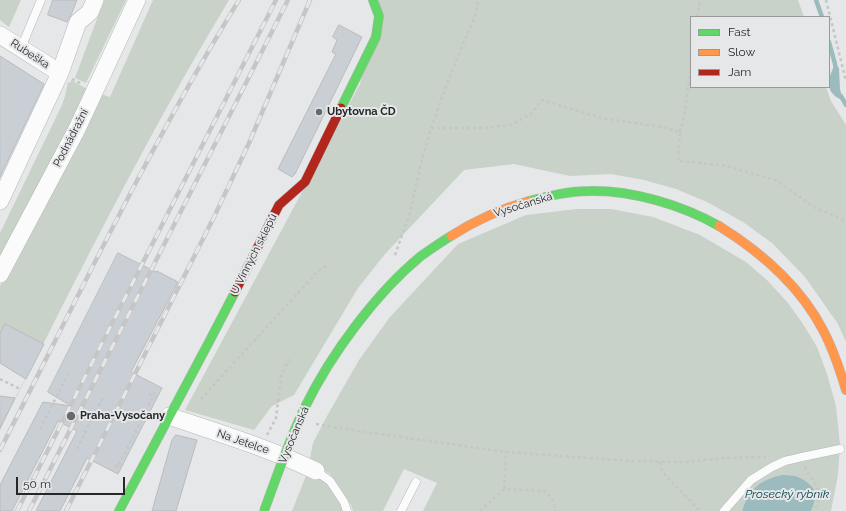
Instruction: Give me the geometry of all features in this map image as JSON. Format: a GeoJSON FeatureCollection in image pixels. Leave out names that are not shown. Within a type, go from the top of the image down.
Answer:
{"type":"FeatureCollection","features":[{"type":"Feature","properties":{"kind":"main road","name":"U Vinných sklepů"},"geometry":{"type":"LineString","coordinates":[[119,511],[209,342],[279,205],[305,182],[376,37],[379,16],[373,0]]}},
{"type":"Feature","properties":{"kind":"main road","name":"Vysočanská"},"geometry":{"type":"LineString","coordinates":[[264,511],[297,425],[312,394],[339,350],[384,292],[418,259],[460,230],[496,212],[529,201],[560,194],[590,191],[621,193],[650,199],[707,219],[736,236],[784,276],[804,300],[823,330],[838,363],[846,390]]}},
{"type":"Feature","properties":{"kind":"street"},"geometry":{"type":"LineString","coordinates":[[0,201],[60,73],[78,22],[90,12],[95,0]]}},
{"type":"Feature","properties":{"kind":"street","name":"Podnádražní"},"geometry":{"type":"LineString","coordinates":[[0,274],[77,129],[137,0]]}},
{"type":"Feature","properties":{"kind":"street","name":"Rubeška"},"geometry":{"type":"LineString","coordinates":[[0,35],[60,73]]}},
{"type":"Feature","properties":{"kind":"street","name":"Na Jetelce"},"geometry":{"type":"LineString","coordinates":[[169,416],[261,448],[316,470]]}},
{"type":"Feature","properties":{"kind":"lane"},"geometry":{"type":"LineString","coordinates":[[21,48],[40,0]]}},
{"type":"Feature","properties":{"kind":"lane"},"geometry":{"type":"LineString","coordinates":[[724,511],[751,480],[772,467],[802,456],[840,449]]}},
{"type":"Feature","properties":{"kind":"lane"},"geometry":{"type":"LineString","coordinates":[[316,470],[330,481],[344,502],[347,511]]}},
{"type":"Feature","properties":{"kind":"lane"},"geometry":{"type":"LineString","coordinates":[[402,511],[416,482]]}},
{"type":"Feature","properties":{"kind":"path"},"geometry":{"type":"LineString","coordinates":[[392,262],[410,213],[421,163],[432,128],[452,71],[475,16],[478,0]]}},
{"type":"Feature","properties":{"kind":"path"},"geometry":{"type":"LineString","coordinates":[[698,16],[700,0]]}},
{"type":"Feature","properties":{"kind":"path"},"geometry":{"type":"LineString","coordinates":[[826,0],[830,16]]}},
{"type":"Feature","properties":{"kind":"path"},"geometry":{"type":"LineString","coordinates":[[830,16],[846,82]]}},
{"type":"Feature","properties":{"kind":"path"},"geometry":{"type":"LineString","coordinates":[[60,73],[95,91]]}},
{"type":"Feature","properties":{"kind":"path"},"geometry":{"type":"LineString","coordinates":[[690,74],[684,116],[680,132],[678,161],[722,165],[775,180],[816,208],[846,220]]}},
{"type":"Feature","properties":{"kind":"path"},"geometry":{"type":"LineString","coordinates":[[432,128],[484,128],[511,125],[532,113],[542,100],[601,118],[662,127],[680,132]]}},
{"type":"Feature","properties":{"kind":"path"},"geometry":{"type":"LineString","coordinates":[[196,404],[316,272],[329,264]]}},
{"type":"Feature","properties":{"kind":"path"},"geometry":{"type":"LineString","coordinates":[[276,418],[281,376],[289,359]]}},
{"type":"Feature","properties":{"kind":"path"},"geometry":{"type":"LineString","coordinates":[[40,429],[68,374]]}},
{"type":"Feature","properties":{"kind":"path"},"geometry":{"type":"LineString","coordinates":[[0,379],[20,389]]}},
{"type":"Feature","properties":{"kind":"path"},"geometry":{"type":"LineString","coordinates":[[114,466],[118,467],[156,389]]}},
{"type":"Feature","properties":{"kind":"path"},"geometry":{"type":"LineString","coordinates":[[149,394],[153,396]]}},
{"type":"Feature","properties":{"kind":"path"},"geometry":{"type":"LineString","coordinates":[[77,449],[104,396]]}},
{"type":"Feature","properties":{"kind":"path"},"geometry":{"type":"LineString","coordinates":[[314,423],[345,429],[506,452],[632,462],[687,462],[722,458],[773,456]]}},
{"type":"Feature","properties":{"kind":"path"},"geometry":{"type":"LineString","coordinates":[[504,490],[506,452]]}},
{"type":"Feature","properties":{"kind":"path"},"geometry":{"type":"LineString","coordinates":[[802,456],[806,472],[816,484],[819,495],[814,511]]}},
{"type":"Feature","properties":{"kind":"path"},"geometry":{"type":"LineString","coordinates":[[660,462],[662,471],[700,511]]}},
{"type":"Feature","properties":{"kind":"path"},"geometry":{"type":"LineString","coordinates":[[480,511],[504,490],[546,491],[552,496],[555,504],[555,511]]}},
{"type":"Feature","properties":{"kind":"shaded area"},"geometry":{"type":"Polygon","coordinates":[[[0,0],[21,0],[9,27],[0,20],[0,0]]]}},
{"type":"Feature","properties":{"kind":"shaded area"},"geometry":{"type":"Polygon","coordinates":[[[104,0],[126,0],[86,83],[75,78],[104,0]]]}},
{"type":"Feature","properties":{"kind":"shaded area"},"geometry":{"type":"Polygon","coordinates":[[[153,0],[229,0],[168,105],[139,159],[82,267],[0,430],[0,396],[15,398],[25,379],[0,363],[0,286],[101,94],[110,97],[153,0]]]}},
{"type":"Feature","properties":{"kind":"shaded area"},"geometry":{"type":"Polygon","coordinates":[[[379,0],[798,0],[804,16],[690,16],[690,88],[826,88],[831,101],[846,125],[846,342],[838,324],[805,277],[772,243],[743,222],[707,202],[676,189],[644,180],[611,174],[570,176],[514,164],[464,170],[385,254],[358,288],[294,395],[272,406],[254,430],[185,410],[360,84],[379,0]]]}},
{"type":"Feature","properties":{"kind":"shaded area"},"geometry":{"type":"Polygon","coordinates":[[[71,80],[89,90],[0,262],[0,233],[62,105],[68,82],[70,83],[71,80]]]}},
{"type":"Feature","properties":{"kind":"shaded area"},"geometry":{"type":"Polygon","coordinates":[[[577,209],[611,209],[653,217],[700,235],[746,262],[768,281],[788,303],[817,347],[827,374],[836,406],[840,445],[838,475],[831,511],[811,511],[815,501],[812,487],[800,479],[790,475],[745,502],[742,511],[423,511],[437,483],[404,469],[383,511],[353,511],[351,505],[330,474],[309,463],[313,443],[359,360],[390,317],[458,244],[526,215],[577,209]]]}},
{"type":"Feature","properties":{"kind":"shaded area"},"geometry":{"type":"Polygon","coordinates":[[[308,471],[326,480],[343,511],[292,511],[308,471]]]}},
{"type":"Feature","properties":{"kind":"water"},"geometry":{"type":"Polygon","coordinates":[[[835,64],[839,68],[840,89],[843,101],[835,96],[830,88],[831,72],[835,64]]]}},
{"type":"Feature","properties":{"kind":"water","name":"Prosecký rybník"},"geometry":{"type":"Polygon","coordinates":[[[782,475],[792,475],[798,477],[807,482],[814,489],[816,497],[811,511],[742,511],[748,497],[756,487],[767,480],[782,475]]]}},
{"type":"Feature","properties":{"kind":"building"},"geometry":{"type":"Polygon","coordinates":[[[53,0],[77,0],[67,22],[48,15],[53,0]]]}},
{"type":"Feature","properties":{"kind":"building","name":"Ubytovna ČD"},"geometry":{"type":"Polygon","coordinates":[[[339,25],[362,37],[295,174],[292,177],[278,169],[336,54],[332,52],[337,40],[333,37],[339,25]]]}},
{"type":"Feature","properties":{"kind":"building"},"geometry":{"type":"Polygon","coordinates":[[[0,56],[44,84],[0,177],[0,56]]]}},
{"type":"Feature","properties":{"kind":"building"},"geometry":{"type":"Polygon","coordinates":[[[118,253],[178,282],[131,372],[162,388],[118,474],[87,458],[60,511],[36,511],[77,431],[58,421],[12,511],[0,511],[0,485],[43,402],[71,406],[48,392],[118,253]]]}},
{"type":"Feature","properties":{"kind":"building"},"geometry":{"type":"Polygon","coordinates":[[[5,324],[44,344],[26,379],[0,363],[0,334],[5,324]]]}},
{"type":"Feature","properties":{"kind":"building"},"geometry":{"type":"Polygon","coordinates":[[[0,396],[15,398],[0,428],[0,396]]]}},
{"type":"Feature","properties":{"kind":"building"},"geometry":{"type":"Polygon","coordinates":[[[176,435],[197,440],[176,511],[152,511],[172,440],[176,435]]]}},
{"type":"Feature","properties":{"kind":"waterway"},"geometry":{"type":"LineString","coordinates":[[816,0],[822,16]]}},
{"type":"Feature","properties":{"kind":"waterway"},"geometry":{"type":"LineString","coordinates":[[830,46],[836,70]]}},
{"type":"Feature","properties":{"kind":"waterway"},"geometry":{"type":"LineString","coordinates":[[841,96],[846,105]]}},
{"type":"Feature","properties":{"kind":"railway"},"geometry":{"type":"LineString","coordinates":[[0,450],[145,166],[206,55],[239,0]]}},
{"type":"Feature","properties":{"kind":"railway"},"geometry":{"type":"LineString","coordinates":[[17,511],[276,0]]}},
{"type":"Feature","properties":{"kind":"railway"},"geometry":{"type":"LineString","coordinates":[[29,511],[288,0]]}},
{"type":"Feature","properties":{"kind":"railway"},"geometry":{"type":"LineString","coordinates":[[66,511],[214,217],[249,143],[310,0]]}},
{"type":"Feature","properties":{"kind":"traffic: fast"},"geometry":{"type":"LineString","coordinates":[[341,108],[376,37],[379,16],[373,0]]}},
{"type":"Feature","properties":{"kind":"traffic: fast"},"geometry":{"type":"LineString","coordinates":[[529,201],[574,192],[606,191],[623,193],[673,205],[705,218],[719,226]]}},
{"type":"Feature","properties":{"kind":"traffic: fast"},"geometry":{"type":"LineString","coordinates":[[264,511],[288,445],[305,407],[341,346],[371,306],[404,271],[421,256],[451,236]]}},
{"type":"Feature","properties":{"kind":"traffic: fast"},"geometry":{"type":"LineString","coordinates":[[119,511],[235,292]]}},
{"type":"Feature","properties":{"kind":"traffic: slow"},"geometry":{"type":"LineString","coordinates":[[451,236],[488,216],[529,201]]}},
{"type":"Feature","properties":{"kind":"traffic: slow"},"geometry":{"type":"LineString","coordinates":[[719,226],[750,247],[778,271],[803,299],[814,314],[827,337],[846,390]]}},
{"type":"Feature","properties":{"kind":"traffic: jam"},"geometry":{"type":"LineString","coordinates":[[235,292],[279,205],[305,182],[341,108]]}},
{"type":"Feature","properties":{"kind":"place","name":"Ubytovna ČD"},"geometry":{"type":"Point","coordinates":[319,112]}},
{"type":"Feature","properties":{"kind":"place","name":"Praha-Vysočany"},"geometry":{"type":"Point","coordinates":[71,416]}}]}
